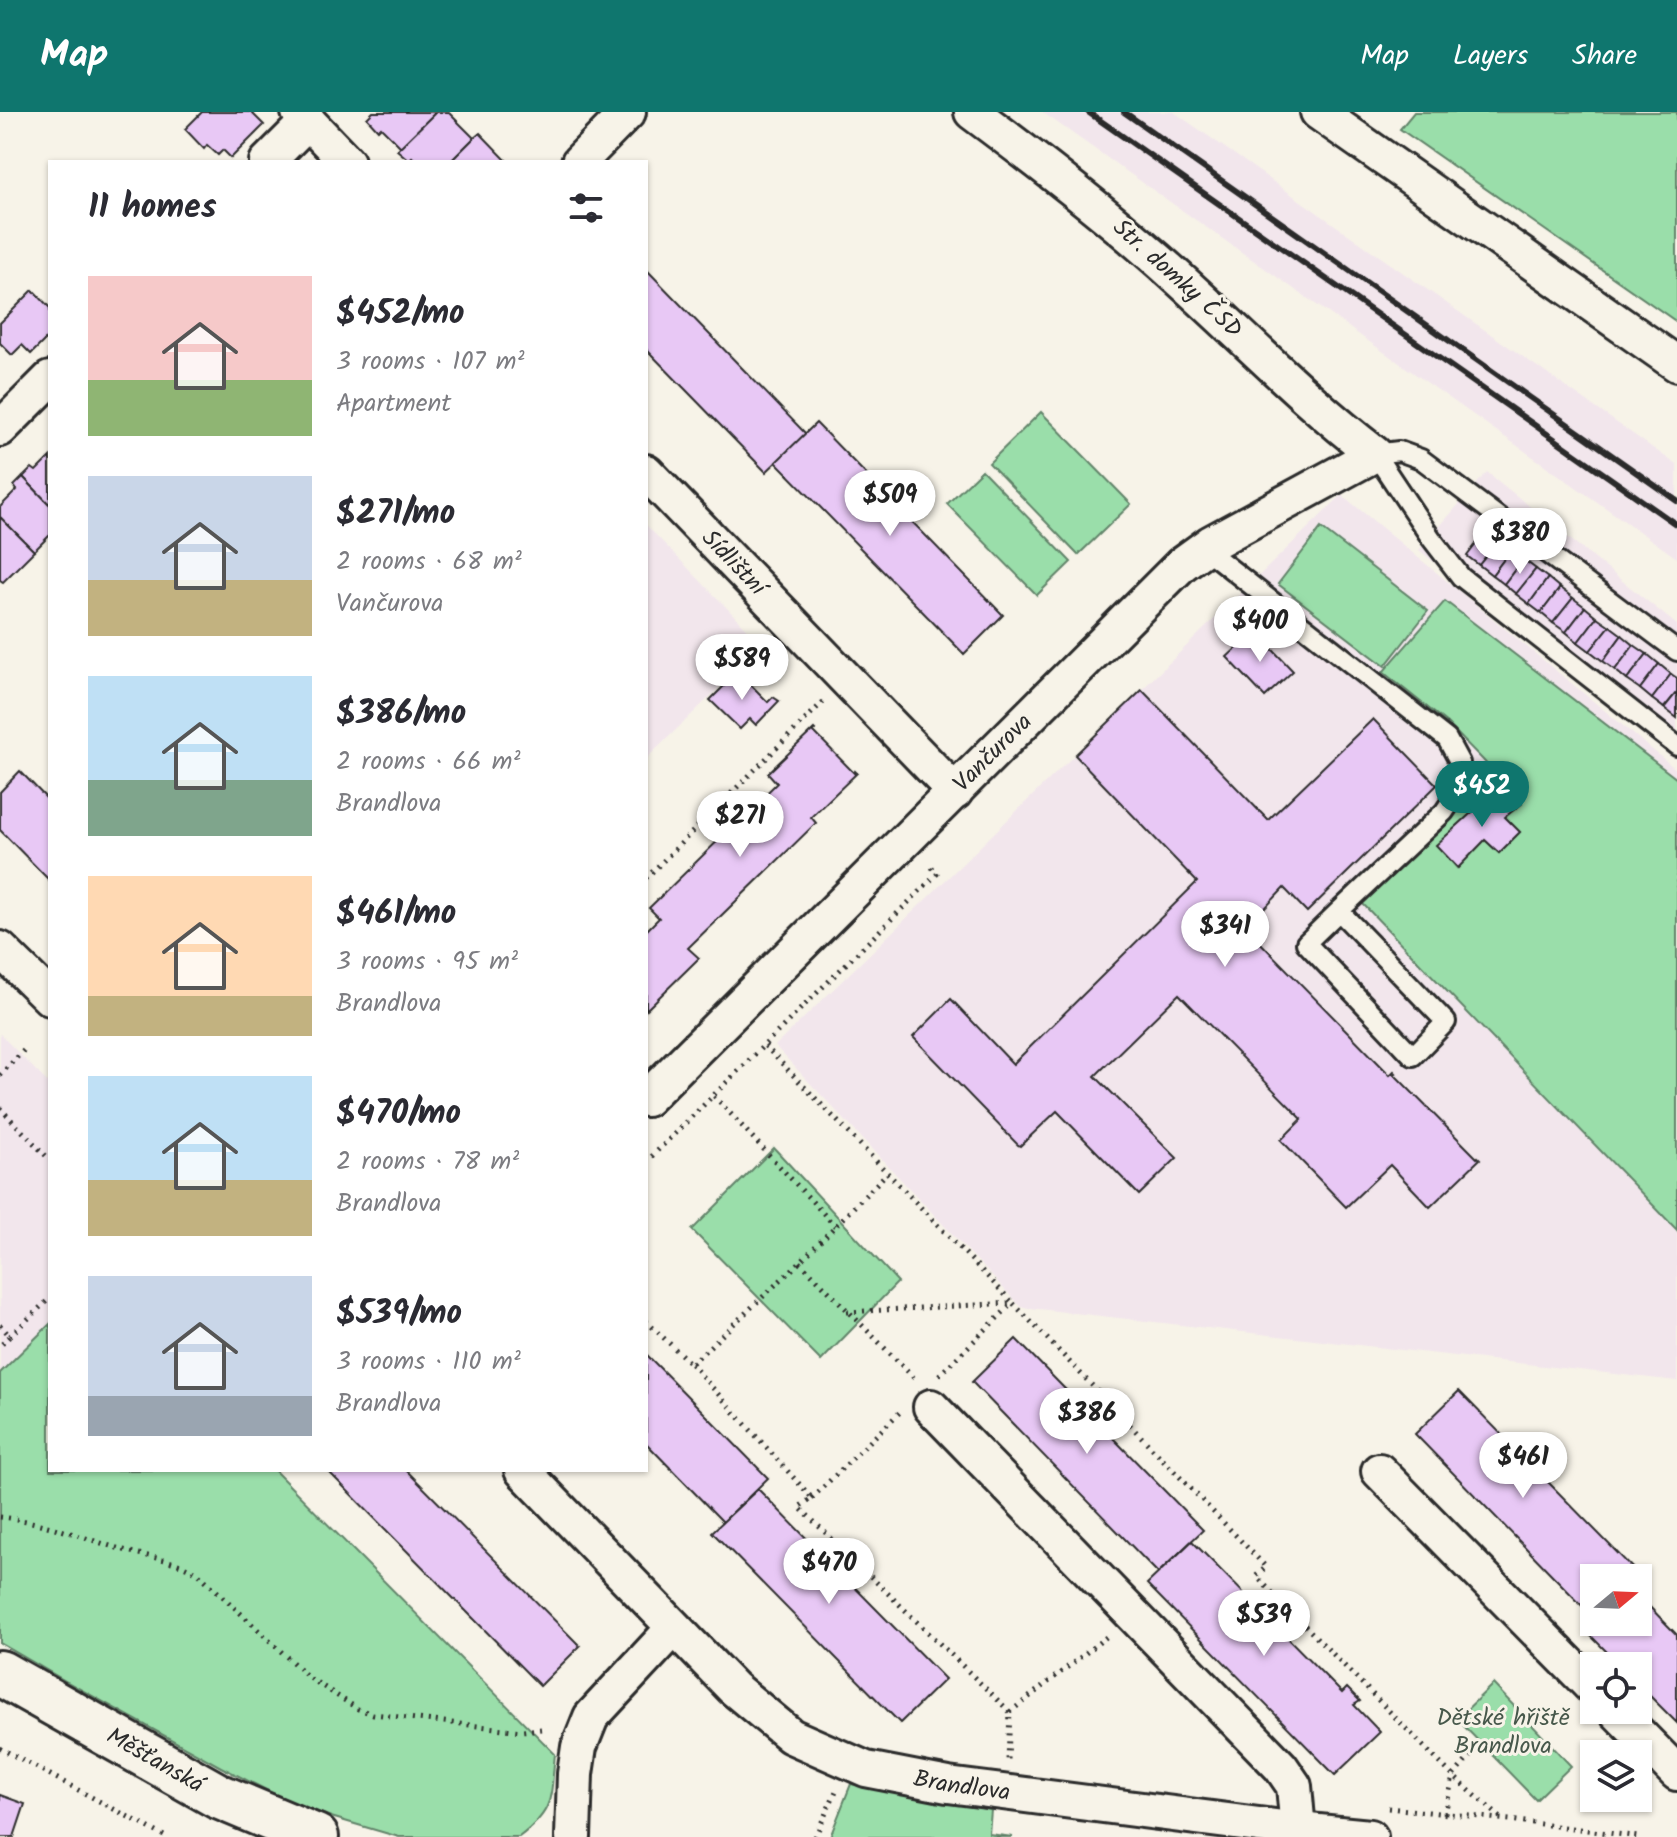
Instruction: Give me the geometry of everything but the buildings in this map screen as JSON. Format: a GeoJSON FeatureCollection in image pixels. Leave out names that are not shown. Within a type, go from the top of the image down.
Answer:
{"type":"FeatureCollection","features":[{"type":"Feature","properties":{"kind":"main road","name":"Měšťanská"},"geometry":{"type":"LineString","coordinates":[[0,1673],[218,1796],[316,1837]]}},
{"type":"Feature","properties":{"kind":"street"},"geometry":{"type":"LineString","coordinates":[[581,160],[628,112]]}},
{"type":"Feature","properties":{"kind":"street","name":"Str. domky ČSD"},"geometry":{"type":"LineString","coordinates":[[972,112],[1078,191],[1325,413],[1375,454]]}},
{"type":"Feature","properties":{"kind":"street"},"geometry":{"type":"LineString","coordinates":[[1318,112],[1677,364]]}},
{"type":"Feature","properties":{"kind":"street"},"geometry":{"type":"LineString","coordinates":[[269,160],[303,117],[345,160]]}},
{"type":"Feature","properties":{"kind":"street"},"geometry":{"type":"LineString","coordinates":[[0,429],[48,381]]}},
{"type":"Feature","properties":{"kind":"street","name":"Vančurova"},"geometry":{"type":"LineString","coordinates":[[648,1097],[1182,564],[1204,548],[1375,454]]}},
{"type":"Feature","properties":{"kind":"street","name":"Sídlištní"},"geometry":{"type":"LineString","coordinates":[[648,474],[955,792]]}},
{"type":"Feature","properties":{"kind":"street"},"geometry":{"type":"LineString","coordinates":[[0,949],[48,996]]}},
{"type":"Feature","properties":{"kind":"street"},"geometry":{"type":"LineString","coordinates":[[925,1396],[1281,1767],[1294,1786],[1298,1830]]}},
{"type":"Feature","properties":{"kind":"street"},"geometry":{"type":"LineString","coordinates":[[1379,1471],[1580,1675]]}},
{"type":"Feature","properties":{"kind":"street","name":"Brandlova"},"geometry":{"type":"LineString","coordinates":[[524,1472],[733,1688],[791,1736],[866,1769],[948,1785],[1370,1837]]}},
{"type":"Feature","properties":{"kind":"street"},"geometry":{"type":"LineString","coordinates":[[573,1837],[579,1747],[591,1717],[674,1628]]}},
{"type":"Feature","properties":{"kind":"street"},"geometry":{"type":"LineString","coordinates":[[1629,1724],[1677,1773]]}},
{"type":"Feature","properties":{"kind":"lane"},"geometry":{"type":"LineString","coordinates":[[1677,651],[1421,459],[1399,451],[1375,454],[1461,577],[1677,746]]}},
{"type":"Feature","properties":{"kind":"lane"},"geometry":{"type":"LineString","coordinates":[[1204,548],[1447,739],[1460,763],[1459,790],[1444,812],[1339,911],[1306,943],[1413,1056],[1446,1022],[1339,911]]}},
{"type":"Feature","properties":{"kind":"path"},"geometry":{"type":"LineString","coordinates":[[648,876],[832,693]]}},
{"type":"Feature","properties":{"kind":"path"},"geometry":{"type":"LineString","coordinates":[[648,1160],[937,874],[921,853],[912,833]]}},
{"type":"Feature","properties":{"kind":"path"},"geometry":{"type":"LineString","coordinates":[[765,1046],[1266,1567],[1256,1576],[1453,1776],[1501,1819]]}},
{"type":"Feature","properties":{"kind":"path"},"geometry":{"type":"LineString","coordinates":[[0,1075],[25,1049]]}},
{"type":"Feature","properties":{"kind":"path"},"geometry":{"type":"LineString","coordinates":[[714,1096],[835,1226]]}},
{"type":"Feature","properties":{"kind":"path"},"geometry":{"type":"LineString","coordinates":[[0,1108],[48,1158]]}},
{"type":"Feature","properties":{"kind":"path"},"geometry":{"type":"LineString","coordinates":[[691,1364],[800,1262],[887,1173]]}},
{"type":"Feature","properties":{"kind":"path"},"geometry":{"type":"LineString","coordinates":[[800,1262],[925,1396]]}},
{"type":"Feature","properties":{"kind":"path"},"geometry":{"type":"LineString","coordinates":[[0,1346],[48,1300]]}},
{"type":"Feature","properties":{"kind":"path"},"geometry":{"type":"LineString","coordinates":[[847,1312],[1013,1303]]}},
{"type":"Feature","properties":{"kind":"path"},"geometry":{"type":"LineString","coordinates":[[1008,1760],[1010,1712],[799,1507],[925,1396],[1013,1303]]}},
{"type":"Feature","properties":{"kind":"path"},"geometry":{"type":"LineString","coordinates":[[648,1323],[691,1364],[812,1498]]}},
{"type":"Feature","properties":{"kind":"path"},"geometry":{"type":"LineString","coordinates":[[0,1325],[10,1336]]}},
{"type":"Feature","properties":{"kind":"path"},"geometry":{"type":"LineString","coordinates":[[0,1517],[33,1522],[186,1566],[199,1574],[308,1677],[358,1709],[373,1714],[522,1731],[541,1729]]}},
{"type":"Feature","properties":{"kind":"path"},"geometry":{"type":"LineString","coordinates":[[1010,1712],[1132,1614]]}},
{"type":"Feature","properties":{"kind":"path"},"geometry":{"type":"LineString","coordinates":[[1445,1814],[1453,1776],[1481,1744]]}},
{"type":"Feature","properties":{"kind":"path"},"geometry":{"type":"LineString","coordinates":[[0,1748],[166,1837]]}},
{"type":"Feature","properties":{"kind":"shaded area"},"geometry":{"type":"Polygon","coordinates":[[[1042,112],[1174,112],[1677,465],[1677,558],[1042,112]]]}},
{"type":"Feature","properties":{"kind":"shaded area"},"geometry":{"type":"Polygon","coordinates":[[[1487,472],[1677,625],[1677,760],[1419,550],[1487,472]]]}},
{"type":"Feature","properties":{"kind":"shaded area"},"geometry":{"type":"Polygon","coordinates":[[[1342,495],[1677,770],[1677,1381],[1021,1307],[775,1046],[1342,495]]]}},
{"type":"Feature","properties":{"kind":"shaded area"},"geometry":{"type":"Polygon","coordinates":[[[648,527],[763,645],[648,757],[648,527]]]}},
{"type":"Feature","properties":{"kind":"shaded area"},"geometry":{"type":"Polygon","coordinates":[[[0,1034],[48,1083],[48,1326],[0,1373],[0,1034]]]}},
{"type":"Feature","properties":{"kind":"green space"},"geometry":{"type":"Polygon","coordinates":[[[1414,112],[1677,112],[1677,322],[1400,129],[1414,112]]]}},
{"type":"Feature","properties":{"kind":"green space"},"geometry":{"type":"Polygon","coordinates":[[[1041,412],[1131,504],[1078,555],[989,463],[1041,412]]]}},
{"type":"Feature","properties":{"kind":"green space"},"geometry":{"type":"Polygon","coordinates":[[[982,470],[1071,562],[1037,595],[947,504],[982,470]]]}},
{"type":"Feature","properties":{"kind":"green space"},"geometry":{"type":"Polygon","coordinates":[[[1321,528],[1428,611],[1385,666],[1278,584],[1321,528]]]}},
{"type":"Feature","properties":{"kind":"green space"},"geometry":{"type":"Polygon","coordinates":[[[1445,601],[1677,779],[1677,1230],[1362,903],[1460,808],[1483,802],[1437,845],[1457,868],[1485,840],[1499,853],[1520,832],[1505,817],[1522,804],[1447,723],[1383,672],[1445,601]]]}},
{"type":"Feature","properties":{"kind":"green space"},"geometry":{"type":"Polygon","coordinates":[[[774,1148],[898,1282],[821,1361],[692,1230],[774,1148]]]}},
{"type":"Feature","properties":{"kind":"green space"},"geometry":{"type":"Polygon","coordinates":[[[48,1326],[48,1472],[276,1472],[555,1754],[549,1801],[540,1818],[519,1837],[399,1837],[331,1817],[286,1800],[221,1767],[0,1643],[0,1373],[48,1326]]]}},
{"type":"Feature","properties":{"kind":"green space","name":"Dětské hřiště Brandlova"},"geometry":{"type":"Polygon","coordinates":[[[1493,1684],[1571,1766],[1536,1800],[1457,1719],[1493,1684]]]}},
{"type":"Feature","properties":{"kind":"green space"},"geometry":{"type":"Polygon","coordinates":[[[851,1784],[991,1810],[989,1834],[1013,1837],[830,1837],[851,1784]]]}},
{"type":"Feature","properties":{"kind":"railway"},"geometry":{"type":"LineString","coordinates":[[1088,112],[1677,525]]}},
{"type":"Feature","properties":{"kind":"railway"},"geometry":{"type":"LineString","coordinates":[[1124,112],[1677,501]]}}]}
